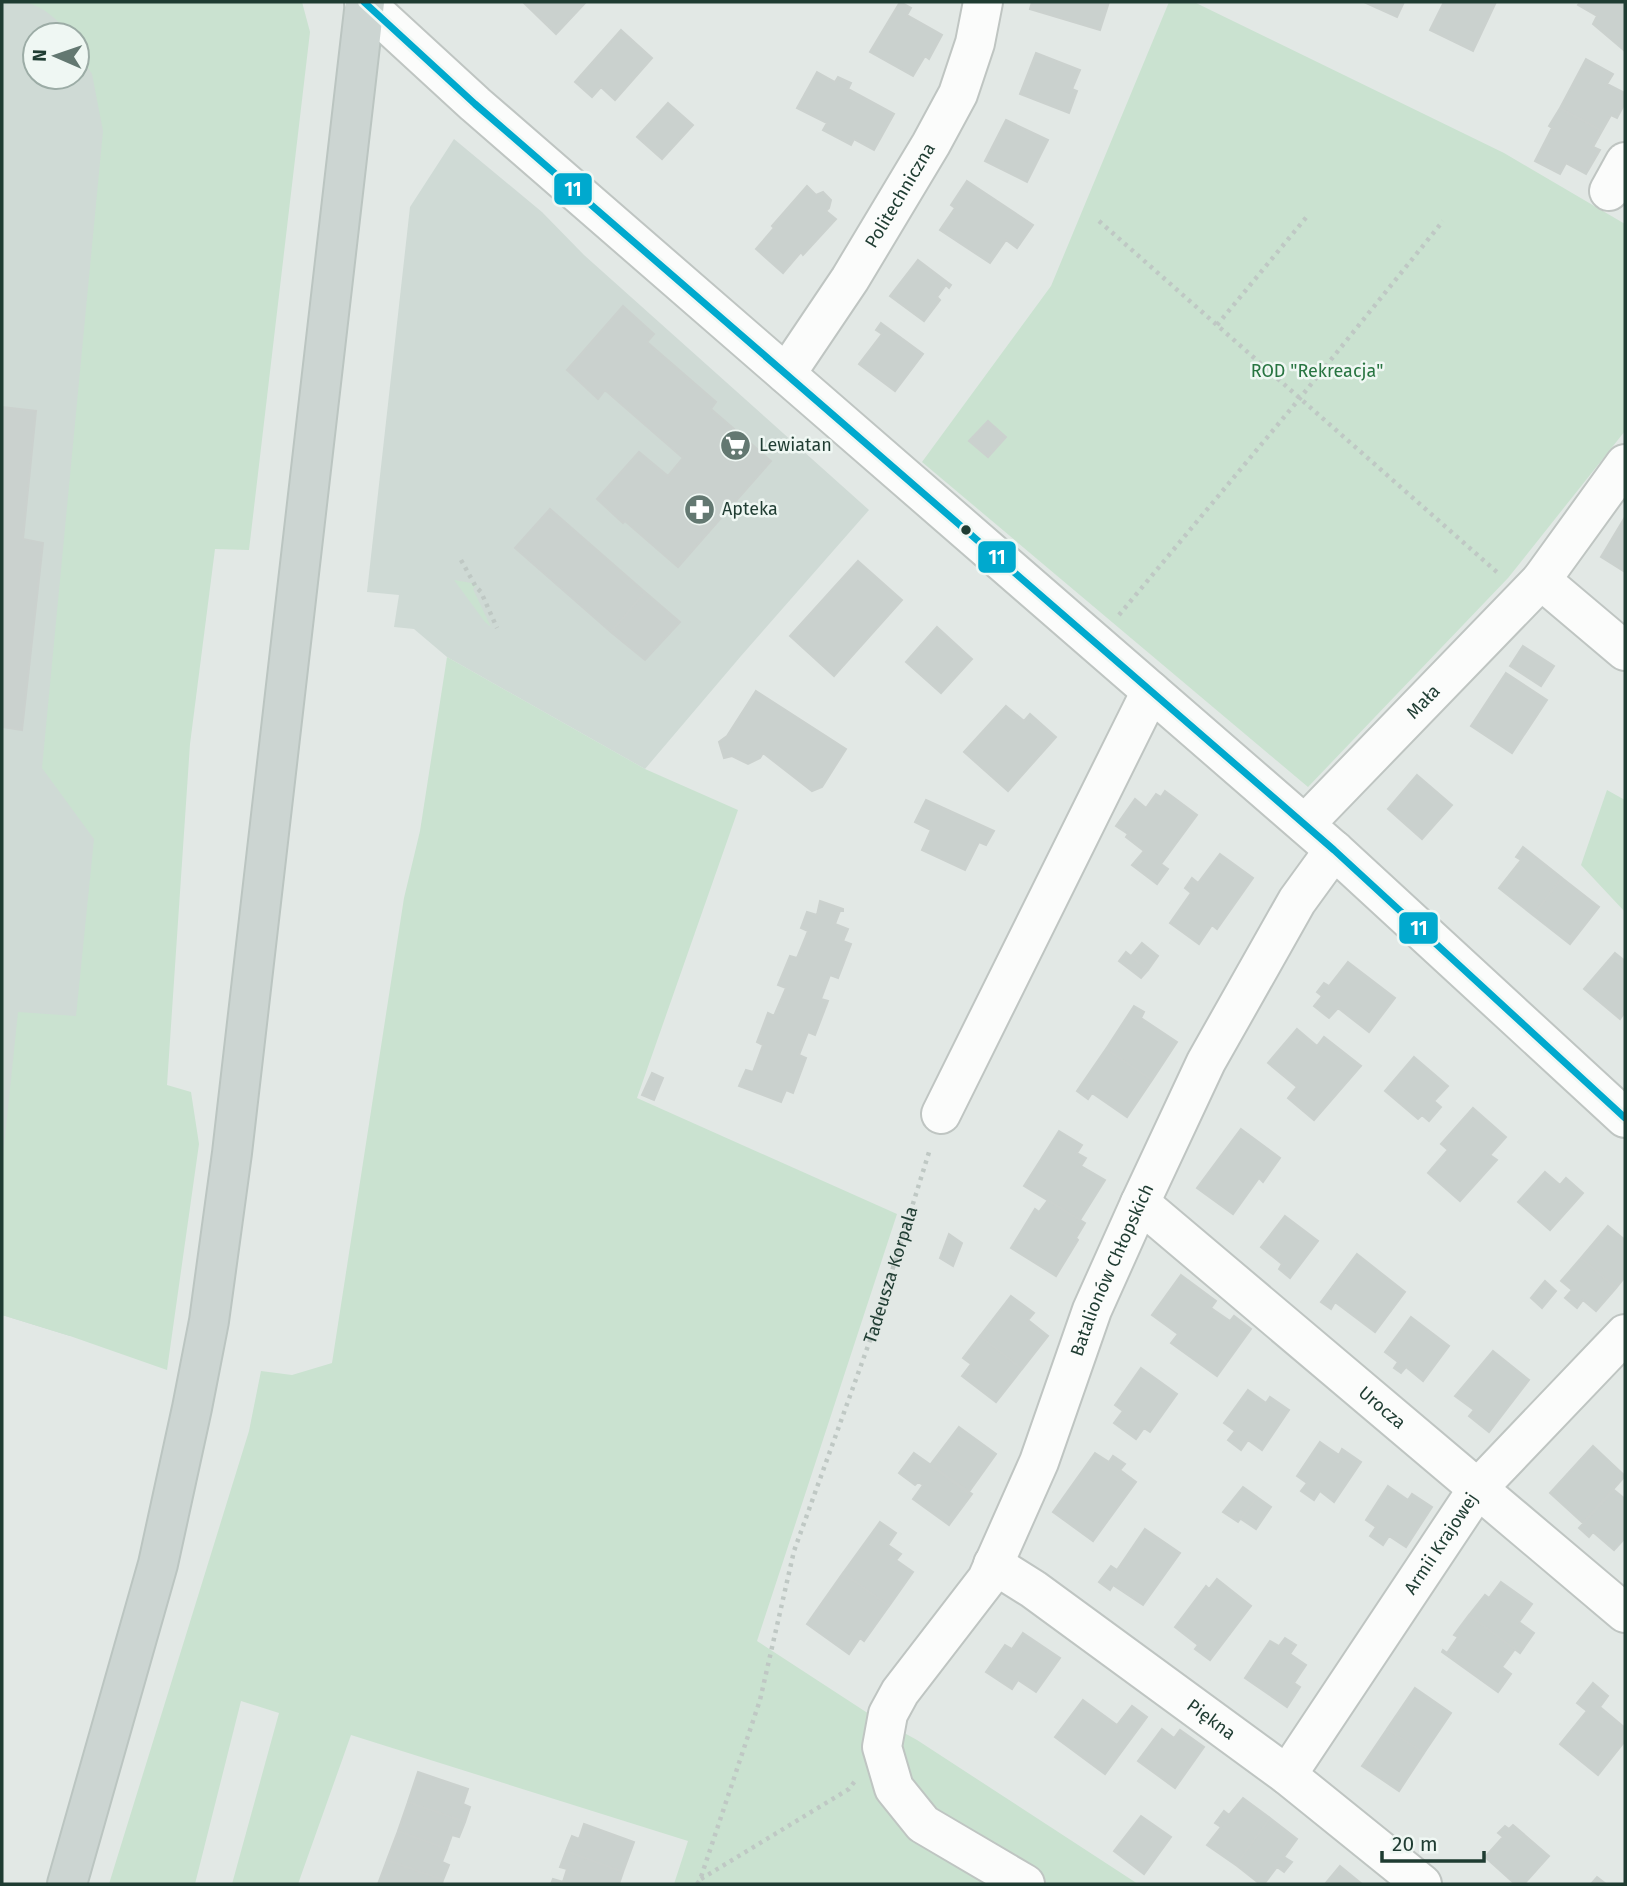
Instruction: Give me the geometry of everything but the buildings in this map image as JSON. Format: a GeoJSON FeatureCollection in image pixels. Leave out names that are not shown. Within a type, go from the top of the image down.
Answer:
{"type":"FeatureCollection","features":[{"type":"Feature","properties":{"kind":"main road"},"geometry":{"type":"LineString","coordinates":[[67,1884],[158,1564],[209,1321],[232,1153],[365,2]]}},
{"type":"Feature","properties":{"kind":"street"},"geometry":{"type":"LineString","coordinates":[[365,2],[475,104],[1334,849],[1625,1118]]}},
{"type":"Feature","properties":{"kind":"street","name":"Politechniczna"},"geometry":{"type":"LineString","coordinates":[[786,374],[850,279],[953,104],[975,43],[983,2]]}},
{"type":"Feature","properties":{"kind":"street","name":"Mała"},"geometry":{"type":"LineString","coordinates":[[1305,824],[1533,588],[1625,464]]}},
{"type":"Feature","properties":{"kind":"street"},"geometry":{"type":"LineString","coordinates":[[1533,588],[1625,651]]}},
{"type":"Feature","properties":{"kind":"street"},"geometry":{"type":"LineString","coordinates":[[942,1114],[1151,691]]}},
{"type":"Feature","properties":{"kind":"street","name":"Batalionów Chłopskich"},"geometry":{"type":"LineString","coordinates":[[882,1747],[888,1714],[900,1692],[987,1579],[1039,1462],[1092,1310],[1206,1062],[1297,901],[1334,849]]}},
{"type":"Feature","properties":{"kind":"street","name":"Urocza"},"geometry":{"type":"LineString","coordinates":[[1140,1203],[1625,1613]]}},
{"type":"Feature","properties":{"kind":"street","name":"Armii Krajowej"},"geometry":{"type":"LineString","coordinates":[[1287,1775],[1478,1488],[1625,1334]]}},
{"type":"Feature","properties":{"kind":"street","name":"Piękna"},"geometry":{"type":"LineString","coordinates":[[993,1564],[1033,1589],[1287,1775],[1422,1884]]}},
{"type":"Feature","properties":{"kind":"street"},"geometry":{"type":"LineString","coordinates":[[882,1747],[894,1788],[923,1824],[1025,1884]]}},
{"type":"Feature","properties":{"kind":"path"},"geometry":{"type":"LineString","coordinates":[[1217,325],[1309,214]]}},
{"type":"Feature","properties":{"kind":"path"},"geometry":{"type":"LineString","coordinates":[[1116,619],[1300,398],[1443,220]]}},
{"type":"Feature","properties":{"kind":"path"},"geometry":{"type":"LineString","coordinates":[[1099,221],[1300,398],[1533,588]]}},
{"type":"Feature","properties":{"kind":"path"},"geometry":{"type":"LineString","coordinates":[[461,560],[481,593],[497,628]]}},
{"type":"Feature","properties":{"kind":"path","name":"Tadeusza Korpala"},"geometry":{"type":"LineString","coordinates":[[699,1882],[760,1700],[794,1551],[873,1332],[942,1114]]}},
{"type":"Feature","properties":{"kind":"path"},"geometry":{"type":"LineString","coordinates":[[699,1882],[849,1789],[882,1747]]}},
{"type":"Feature","properties":{"kind":"shaded area"},"geometry":{"type":"Polygon","coordinates":[[[2,2],[56,2],[73,21],[21,21],[21,91],[91,91],[91,41],[124,78],[133,771],[70,1336],[2,1315],[2,2]]]}},
{"type":"Feature","properties":{"kind":"shaded area"},"geometry":{"type":"Polygon","coordinates":[[[454,139],[542,212],[584,255],[869,510],[645,769],[447,657],[414,629],[394,627],[399,595],[367,592],[410,207],[454,139]]]}},
{"type":"Feature","properties":{"kind":"green space"},"geometry":{"type":"Polygon","coordinates":[[[26,2],[302,2],[310,32],[249,550],[215,549],[190,744],[167,1085],[191,1092],[199,1144],[167,1370],[2,1315],[2,1166],[18,1012],[76,1016],[94,839],[42,768],[103,131],[91,72],[91,21],[57,21],[39,7],[26,2]]]}},
{"type":"Feature","properties":{"kind":"green space","name":"ROD \"Rekreacja\""},"geometry":{"type":"Polygon","coordinates":[[[1169,2],[1194,2],[1504,153],[1625,224],[1625,431],[1508,578],[1308,787],[922,462],[1051,286],[1169,2]]]}},
{"type":"Feature","properties":{"kind":"green space"},"geometry":{"type":"Polygon","coordinates":[[[454,580],[477,584],[473,589],[491,627],[485,622],[454,580]]]}},
{"type":"Feature","properties":{"kind":"green space"},"geometry":{"type":"Polygon","coordinates":[[[447,657],[645,769],[738,810],[637,1098],[897,1214],[757,1641],[866,1712],[917,1740],[1138,1884],[674,1884],[688,1841],[351,1735],[298,1884],[232,1884],[279,1713],[241,1701],[195,1884],[109,1884],[249,1431],[261,1371],[292,1375],[332,1363],[404,898],[420,831],[447,657]]]}},
{"type":"Feature","properties":{"kind":"green space"},"geometry":{"type":"Polygon","coordinates":[[[1607,790],[1625,800],[1625,912],[1581,865],[1607,790]]]}},
{"type":"Feature","properties":{"kind":"transit line","name":"11"},"geometry":{"type":"LineString","coordinates":[[364,2],[475,104],[1334,850],[1625,1118]]}},
{"type":"Feature","properties":{"kind":"place","name":"Lewiatan"},"geometry":{"type":"Point","coordinates":[736,445]}},
{"type":"Feature","properties":{"kind":"place","name":"Apteka"},"geometry":{"type":"Point","coordinates":[699,509]}}]}
